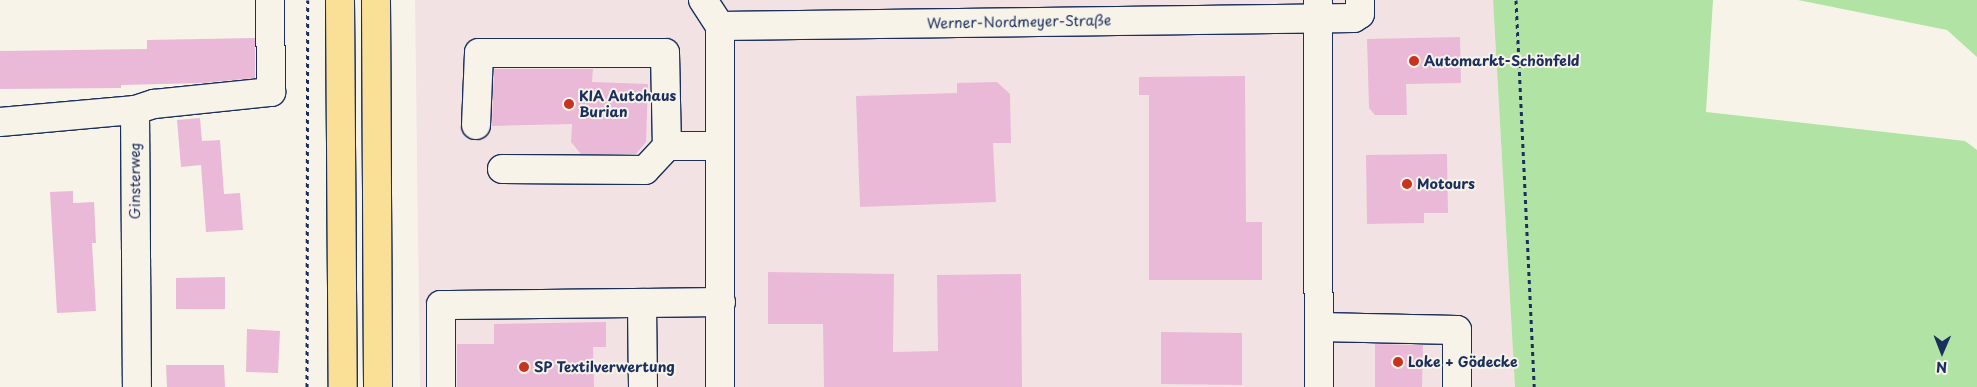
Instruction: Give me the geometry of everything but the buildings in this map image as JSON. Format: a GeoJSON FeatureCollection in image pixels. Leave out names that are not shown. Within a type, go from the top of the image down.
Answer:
{"type":"FeatureCollection","features":[{"type":"Feature","properties":{"kind":"highway"},"geometry":{"type":"LineString","coordinates":[[340,0],[343,387]]}},
{"type":"Feature","properties":{"kind":"highway"},"geometry":{"type":"LineString","coordinates":[[376,0],[378,387]]}},
{"type":"Feature","properties":{"kind":"street"},"geometry":{"type":"LineString","coordinates":[[0,122],[135,110],[154,104],[271,92],[270,0]]}},
{"type":"Feature","properties":{"kind":"street"},"geometry":{"type":"LineString","coordinates":[[703,0],[720,26],[720,387]]}},
{"type":"Feature","properties":{"kind":"street","name":"Werner-Nordmeyer-Straße"},"geometry":{"type":"LineString","coordinates":[[720,26],[1318,9],[1354,18],[1360,14],[1360,0]]}},
{"type":"Feature","properties":{"kind":"street"},"geometry":{"type":"LineString","coordinates":[[1318,9],[1319,387]]}},
{"type":"Feature","properties":{"kind":"street"},"geometry":{"type":"LineString","coordinates":[[476,124],[479,53],[665,53],[666,146],[645,170],[502,169]]}},
{"type":"Feature","properties":{"kind":"street","name":"Ginsterweg"},"geometry":{"type":"LineString","coordinates":[[135,110],[137,387]]}},
{"type":"Feature","properties":{"kind":"street"},"geometry":{"type":"LineString","coordinates":[[666,146],[720,146]]}},
{"type":"Feature","properties":{"kind":"street"},"geometry":{"type":"LineString","coordinates":[[441,387],[441,304],[721,302]]}},
{"type":"Feature","properties":{"kind":"street"},"geometry":{"type":"LineString","coordinates":[[642,303],[642,387]]}},
{"type":"Feature","properties":{"kind":"street"},"geometry":{"type":"LineString","coordinates":[[1319,327],[1457,330],[1457,387]]}},
{"type":"Feature","properties":{"kind":"path"},"geometry":{"type":"LineString","coordinates":[[307,387],[308,0]]}},
{"type":"Feature","properties":{"kind":"path"},"geometry":{"type":"LineString","coordinates":[[1516,0],[1534,387]]}},
{"type":"Feature","properties":{"kind":"shaded area"},"geometry":{"type":"Polygon","coordinates":[[[415,0],[1493,0],[1515,387],[420,387],[415,0]]]}},
{"type":"Feature","properties":{"kind":"green space"},"geometry":{"type":"Polygon","coordinates":[[[1493,0],[1713,0],[1706,112],[1965,141],[1977,150],[1977,387],[1515,387],[1493,0]]]}},
{"type":"Feature","properties":{"kind":"green space"},"geometry":{"type":"Polygon","coordinates":[[[1798,0],[1977,0],[1977,57],[1947,30],[1798,0]]]}},
{"type":"Feature","properties":{"kind":"place","name":"Automarkt-Schönfeld"},"geometry":{"type":"Point","coordinates":[1414,61]}},
{"type":"Feature","properties":{"kind":"place","name":"KIA Autohaus Burian"},"geometry":{"type":"Point","coordinates":[569,104]}},
{"type":"Feature","properties":{"kind":"place","name":"Motours"},"geometry":{"type":"Point","coordinates":[1407,184]}},
{"type":"Feature","properties":{"kind":"place","name":"Loke + Gödecke"},"geometry":{"type":"Point","coordinates":[1398,362]}},
{"type":"Feature","properties":{"kind":"place","name":"SP Textilverwertung"},"geometry":{"type":"Point","coordinates":[524,367]}}]}
